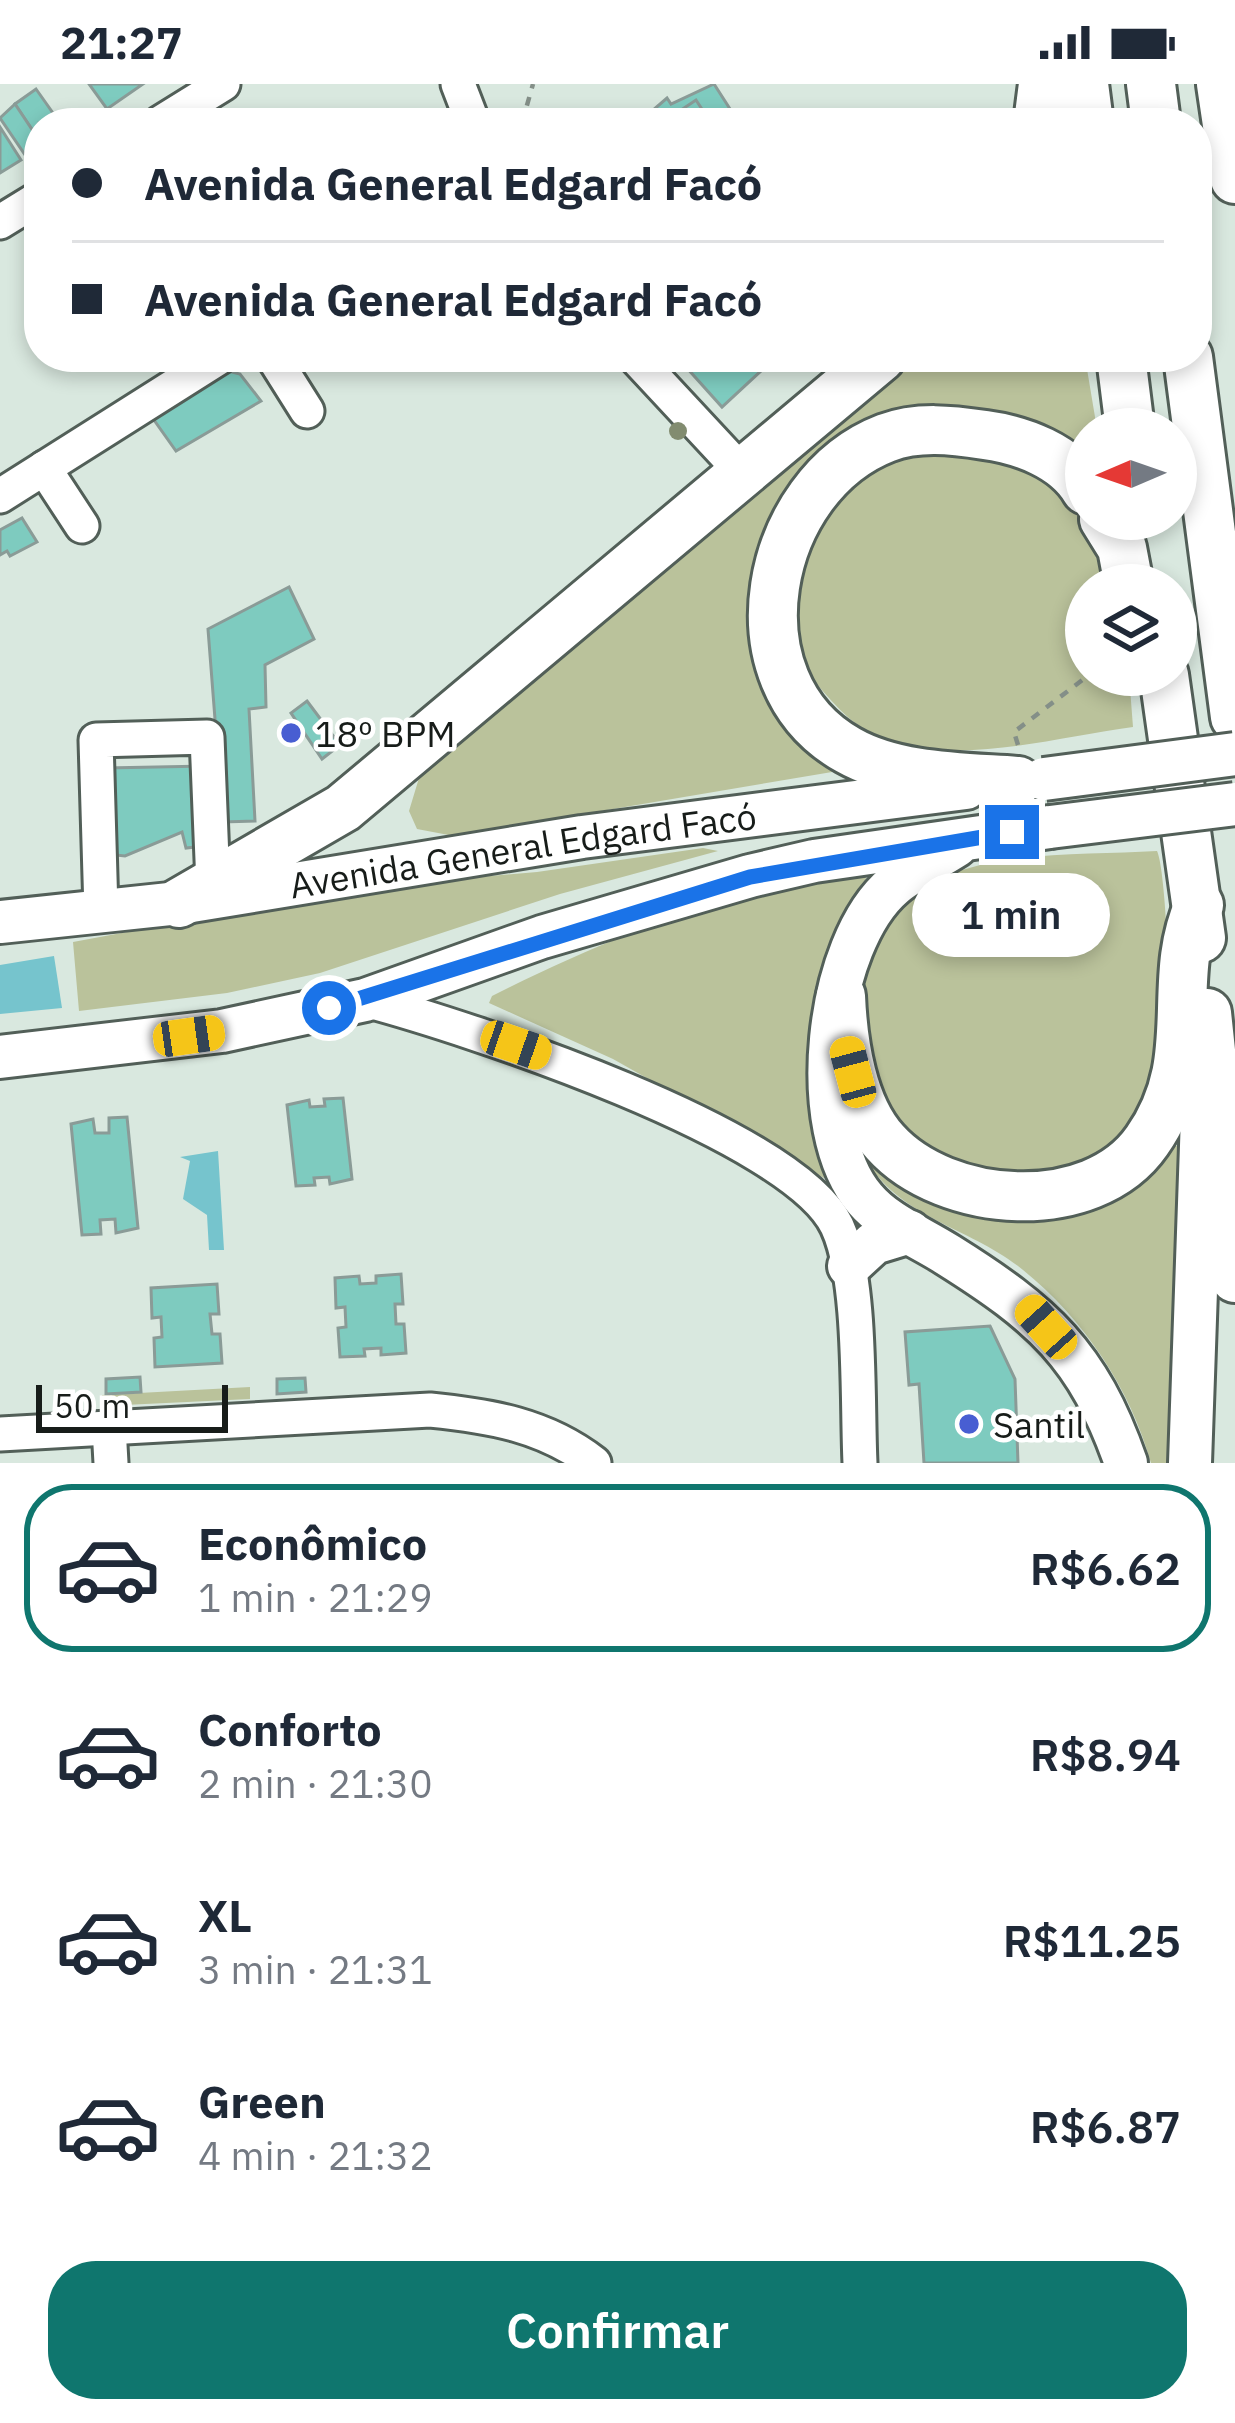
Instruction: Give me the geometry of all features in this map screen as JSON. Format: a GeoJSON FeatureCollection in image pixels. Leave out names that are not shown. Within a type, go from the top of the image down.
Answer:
{"type":"FeatureCollection","features":[{"type":"Feature","properties":{"kind":"highway"},"geometry":{"type":"LineString","coordinates":[[1221,84],[1235,179]]}},
{"type":"Feature","properties":{"kind":"highway"},"geometry":{"type":"LineString","coordinates":[[196,894],[343,808],[863,372]]}},
{"type":"Feature","properties":{"kind":"highway"},"geometry":{"type":"LineString","coordinates":[[1122,372],[1127,408]]}},
{"type":"Feature","properties":{"kind":"highway"},"geometry":{"type":"LineString","coordinates":[[1190,372],[1232,659],[1235,717]]}},
{"type":"Feature","properties":{"kind":"highway"},"geometry":{"type":"LineString","coordinates":[[1031,780],[894,766],[850,752],[823,732],[799,700],[774,643],[772,599],[781,550],[831,473],[883,439],[911,430],[1014,439],[1065,467]]}},
{"type":"Feature","properties":{"kind":"highway"},"geometry":{"type":"LineString","coordinates":[[1167,696],[1199,905],[1212,1087],[1235,1278]]}},
{"type":"Feature","properties":{"kind":"highway"},"geometry":{"type":"LineString","coordinates":[[841,996],[843,1033],[859,1092],[885,1143],[930,1175],[985,1196],[1072,1191],[1144,1147],[1168,1109],[1186,1024],[1185,936],[1199,905]]}},
{"type":"Feature","properties":{"kind":"main road","name":"Avenida General Edgard Facó"},"geometry":{"type":"LineString","coordinates":[[0,922],[101,911],[583,837],[1235,754]]}},
{"type":"Feature","properties":{"kind":"main road","name":"Avenida General Edgard Facó"},"geometry":{"type":"LineString","coordinates":[[0,1057],[222,1031],[365,1000],[542,937],[750,877],[973,836],[1235,804]]}},
{"type":"Feature","properties":{"kind":"main road"},"geometry":{"type":"LineString","coordinates":[[973,836],[893,886],[872,914],[830,1040],[836,1140],[865,1199],[1026,1304],[1089,1382],[1126,1463]]}},
{"type":"Feature","properties":{"kind":"main road"},"geometry":{"type":"LineString","coordinates":[[1190,1463],[1200,1123],[1212,1087]]}},
{"type":"Feature","properties":{"kind":"main road"},"geometry":{"type":"LineString","coordinates":[[849,1266],[874,1244],[910,1232]]}},
{"type":"Feature","properties":{"kind":"street"},"geometry":{"type":"LineString","coordinates":[[184,108],[223,84]]}},
{"type":"Feature","properties":{"kind":"street"},"geometry":{"type":"LineString","coordinates":[[0,496],[196,372]]}},
{"type":"Feature","properties":{"kind":"street"},"geometry":{"type":"LineString","coordinates":[[282,372],[307,411]]}},
{"type":"Feature","properties":{"kind":"street"},"geometry":{"type":"LineString","coordinates":[[649,372],[742,472]]}},
{"type":"Feature","properties":{"kind":"street"},"geometry":{"type":"LineString","coordinates":[[44,469],[82,526]]}},
{"type":"Feature","properties":{"kind":"street"},"geometry":{"type":"LineString","coordinates":[[101,911],[96,740],[207,737],[196,894]]}},
{"type":"Feature","properties":{"kind":"street"},"geometry":{"type":"LineString","coordinates":[[365,1000],[541,1053],[724,1139],[808,1186],[838,1229],[849,1266],[860,1463]]}},
{"type":"Feature","properties":{"kind":"street"},"geometry":{"type":"LineString","coordinates":[[0,1434],[430,1410],[492,1416],[540,1431],[594,1463]]}},
{"type":"Feature","properties":{"kind":"street"},"geometry":{"type":"LineString","coordinates":[[109,1427],[112,1463]]}},
{"type":"Feature","properties":{"kind":"path"},"geometry":{"type":"LineString","coordinates":[[1014,732],[1065,693]]}},
{"type":"Feature","properties":{"kind":"green space"},"geometry":{"type":"Polygon","coordinates":[[[897,372],[1088,372],[1094,408],[1065,408],[1065,458],[910,419],[761,557],[838,771],[454,836],[417,829],[409,811],[419,778],[897,372]]]}},
{"type":"Feature","properties":{"kind":"green space"},"geometry":{"type":"Polygon","coordinates":[[[910,445],[1027,462],[1065,496],[1065,540],[1097,540],[1108,564],[1065,564],[1065,696],[1131,696],[1133,727],[1008,747],[945,750],[886,739],[843,712],[804,664],[794,635],[792,605],[805,545],[819,517],[866,467],[910,445]]]}},
{"type":"Feature","properties":{"kind":"green space"},"geometry":{"type":"Polygon","coordinates":[[[703,848],[718,851],[560,894],[320,973],[227,993],[79,1011],[73,942],[375,886],[537,872],[703,848]]]}},
{"type":"Feature","properties":{"kind":"green space"},"geometry":{"type":"Polygon","coordinates":[[[1157,851],[1165,907],[1168,1009],[1141,1111],[1120,1137],[1093,1157],[1027,1177],[959,1169],[929,1154],[904,1131],[886,1104],[869,1045],[865,981],[887,920],[908,897],[963,870],[1028,858],[1157,851]]]}},
{"type":"Feature","properties":{"kind":"green space"},"geometry":{"type":"Polygon","coordinates":[[[868,874],[824,964],[818,1017],[833,1176],[824,1178],[613,1059],[489,1003],[492,996],[536,974],[674,917],[770,890],[868,874]]]}},
{"type":"Feature","properties":{"kind":"green space"},"geometry":{"type":"Polygon","coordinates":[[[1164,1146],[1188,1146],[1176,1463],[1151,1463],[1116,1380],[1062,1307],[1018,1266],[899,1197],[867,1162],[871,1159],[944,1207],[1008,1219],[1164,1146]]]}},
{"type":"Feature","properties":{"kind":"green space"},"geometry":{"type":"Polygon","coordinates":[[[250,1387],[250,1399],[103,1406],[102,1395],[250,1387]]]}},
{"type":"Feature","properties":{"kind":"water"},"geometry":{"type":"Polygon","coordinates":[[[54,956],[62,1008],[0,1014],[0,965],[54,956]]]}},
{"type":"Feature","properties":{"kind":"water"},"geometry":{"type":"Polygon","coordinates":[[[218,1151],[224,1250],[209,1250],[207,1215],[183,1199],[190,1161],[180,1157],[218,1151]]]}},
{"type":"Feature","properties":{"kind":"building"},"geometry":{"type":"Polygon","coordinates":[[[89,84],[143,84],[108,108],[89,84]]]}},
{"type":"Feature","properties":{"kind":"building"},"geometry":{"type":"Polygon","coordinates":[[[714,84],[729,108],[655,108],[667,98],[671,104],[714,84]]]}},
{"type":"Feature","properties":{"kind":"building"},"geometry":{"type":"Polygon","coordinates":[[[36,89],[49,108],[24,108],[24,118],[15,104],[36,89]]]}},
{"type":"Feature","properties":{"kind":"building"},"geometry":{"type":"Polygon","coordinates":[[[15,104],[24,118],[24,153],[0,118],[15,104]]]}},
{"type":"Feature","properties":{"kind":"building"},"geometry":{"type":"Polygon","coordinates":[[[0,127],[21,160],[0,173],[0,127]]]}},
{"type":"Feature","properties":{"kind":"building"},"geometry":{"type":"Polygon","coordinates":[[[215,372],[240,374],[261,401],[176,451],[149,413],[215,372]]]}},
{"type":"Feature","properties":{"kind":"building"},"geometry":{"type":"Polygon","coordinates":[[[690,372],[760,372],[722,407],[690,372]]]}},
{"type":"Feature","properties":{"kind":"building"},"geometry":{"type":"Polygon","coordinates":[[[22,518],[37,542],[10,556],[7,551],[0,555],[0,530],[22,518]]]}},
{"type":"Feature","properties":{"kind":"building"},"geometry":{"type":"Polygon","coordinates":[[[289,587],[314,639],[265,665],[266,707],[249,709],[255,821],[223,822],[208,629],[289,587]]]}},
{"type":"Feature","properties":{"kind":"building"},"geometry":{"type":"Polygon","coordinates":[[[307,701],[340,745],[322,759],[291,713],[307,701]]]}},
{"type":"Feature","properties":{"kind":"building"},"geometry":{"type":"Polygon","coordinates":[[[206,766],[205,846],[186,848],[182,832],[125,856],[106,854],[106,768],[206,766]]]}},
{"type":"Feature","properties":{"kind":"building"},"geometry":{"type":"Polygon","coordinates":[[[343,1098],[352,1179],[330,1184],[329,1177],[314,1178],[315,1185],[296,1186],[287,1105],[309,1100],[310,1107],[325,1106],[324,1099],[343,1098]]]}},
{"type":"Feature","properties":{"kind":"building"},"geometry":{"type":"Polygon","coordinates":[[[127,1117],[138,1228],[116,1233],[115,1219],[100,1220],[101,1234],[82,1235],[71,1124],[93,1119],[95,1133],[109,1133],[109,1118],[127,1117]]]}},
{"type":"Feature","properties":{"kind":"building"},"geometry":{"type":"Polygon","coordinates":[[[401,1274],[403,1304],[395,1304],[396,1324],[404,1324],[406,1353],[381,1355],[381,1348],[364,1349],[365,1356],[340,1357],[338,1328],[346,1327],[345,1307],[336,1308],[335,1278],[359,1276],[360,1284],[376,1283],[376,1276],[401,1274]]]}},
{"type":"Feature","properties":{"kind":"building"},"geometry":{"type":"Polygon","coordinates":[[[217,1284],[219,1314],[210,1314],[212,1334],[220,1334],[222,1363],[155,1367],[154,1338],[162,1337],[161,1317],[152,1318],[151,1288],[217,1284]]]}},
{"type":"Feature","properties":{"kind":"building","name":"Santil"},"geometry":{"type":"Polygon","coordinates":[[[990,1326],[1015,1379],[1018,1463],[924,1463],[919,1384],[909,1385],[905,1332],[990,1326]]]}},
{"type":"Feature","properties":{"kind":"building"},"geometry":{"type":"Polygon","coordinates":[[[140,1377],[141,1392],[106,1394],[106,1379],[140,1377]]]}},
{"type":"Feature","properties":{"kind":"building"},"geometry":{"type":"Polygon","coordinates":[[[305,1378],[306,1392],[277,1394],[277,1379],[305,1378]]]}},
{"type":"Feature","properties":{"kind":"place","name":"18º BPM"},"geometry":{"type":"Point","coordinates":[291,733]}},
{"type":"Feature","properties":{"kind":"place","name":"Santil"},"geometry":{"type":"Point","coordinates":[969,1424]}},
{"type":"Feature","properties":{"kind":"route"},"geometry":{"type":"LineString","coordinates":[[329,1008],[365,1000],[542,937],[750,877],[814,861],[1012,832]]}}]}
